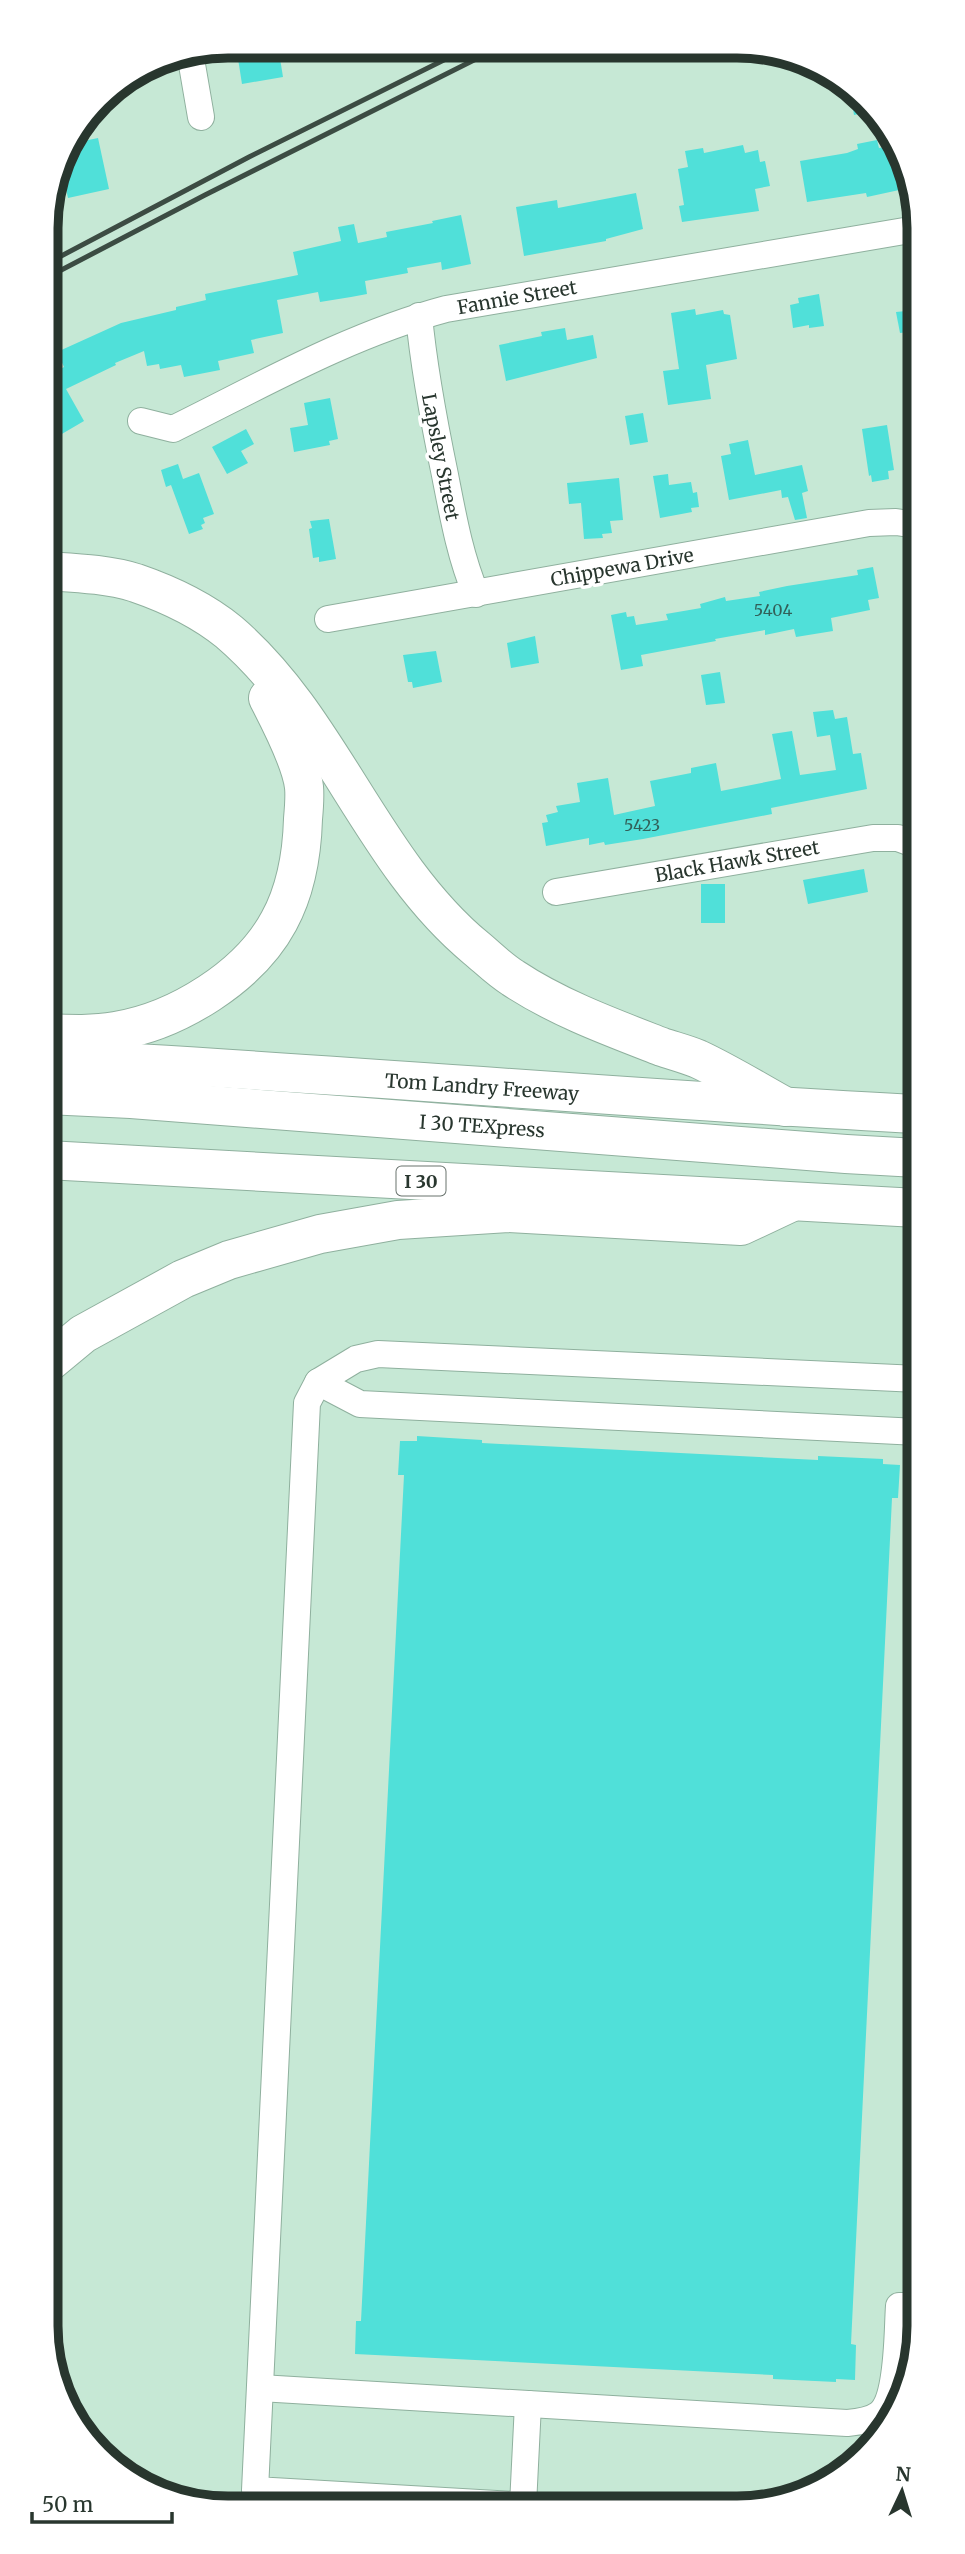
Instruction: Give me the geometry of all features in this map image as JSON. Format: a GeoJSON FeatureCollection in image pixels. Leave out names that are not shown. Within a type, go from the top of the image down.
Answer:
{"type":"FeatureCollection","features":[{"type":"Feature","properties":{"kind":"highway"},"geometry":{"type":"LineString","coordinates":[[58,572],[109,577],[134,583],[199,611],[227,631],[247,649],[284,691],[323,745],[397,862],[438,911],[472,945],[513,978],[568,1007],[664,1048],[696,1058],[786,1107]]}},
{"type":"Feature","properties":{"kind":"highway"},"geometry":{"type":"LineString","coordinates":[[58,597],[103,600],[150,612],[187,627],[215,645],[246,670],[267,696],[285,732],[304,786],[303,837],[299,868],[279,921],[248,960],[219,987],[173,1014],[116,1031],[58,1033]]}},
{"type":"Feature","properties":{"kind":"highway","name":"Tom Landry Freeway"},"geometry":{"type":"LineString","coordinates":[[58,1059],[907,1113]]}},
{"type":"Feature","properties":{"kind":"highway","name":"I 30 TEXpress"},"geometry":{"type":"LineString","coordinates":[[58,1096],[907,1157]]}},
{"type":"Feature","properties":{"kind":"highway","name":"I 30"},"geometry":{"type":"LineString","coordinates":[[58,1161],[907,1207]]}},
{"type":"Feature","properties":{"kind":"highway"},"geometry":{"type":"LineString","coordinates":[[58,1355],[83,1334],[183,1279],[229,1260],[320,1234],[398,1220],[508,1213],[741,1226],[795,1201]]}},
{"type":"Feature","properties":{"kind":"street"},"geometry":{"type":"LineString","coordinates":[[192,62],[201,117]]}},
{"type":"Feature","properties":{"kind":"street","name":"Fannie Street"},"geometry":{"type":"LineString","coordinates":[[141,421],[173,429],[326,353],[375,332],[446,309],[907,231]]}},
{"type":"Feature","properties":{"kind":"street","name":"Lapsley Street"},"geometry":{"type":"LineString","coordinates":[[419,316],[426,382],[456,532],[464,565],[477,594]]}},
{"type":"Feature","properties":{"kind":"street","name":"Chippewa Drive"},"geometry":{"type":"LineString","coordinates":[[328,618],[477,594],[869,523],[907,524]]}},
{"type":"Feature","properties":{"kind":"street","name":"Black Hawk Street"},"geometry":{"type":"LineString","coordinates":[[556,892],[873,838],[898,838],[907,841]]}},
{"type":"Feature","properties":{"kind":"street"},"geometry":{"type":"LineString","coordinates":[[360,2496],[256,2490],[307,1403],[318,1382],[356,1359],[378,1354],[907,1378]]}},
{"type":"Feature","properties":{"kind":"street"},"geometry":{"type":"LineString","coordinates":[[318,1382],[360,1404],[907,1431]]}},
{"type":"Feature","properties":{"kind":"street"},"geometry":{"type":"LineString","coordinates":[[890,2399],[899,2306],[907,2306]]}},
{"type":"Feature","properties":{"kind":"street"},"geometry":{"type":"LineString","coordinates":[[260,2388],[847,2423],[866,2421],[881,2414],[888,2404]]}},
{"type":"Feature","properties":{"kind":"street"},"geometry":{"type":"LineString","coordinates":[[523,2496],[528,2404]]}},
{"type":"Feature","properties":{"kind":"building"},"geometry":{"type":"Polygon","coordinates":[[[238,58],[280,58],[283,77],[242,84],[238,58]]]}},
{"type":"Feature","properties":{"kind":"building"},"geometry":{"type":"Polygon","coordinates":[[[852,103],[862,113],[854,115],[852,103]]]}},
{"type":"Feature","properties":{"kind":"building"},"geometry":{"type":"Polygon","coordinates":[[[98,138],[109,189],[68,198],[64,183],[75,153],[82,141],[98,138]]]}},
{"type":"Feature","properties":{"kind":"building"},"geometry":{"type":"Polygon","coordinates":[[[877,140],[879,148],[886,147],[902,189],[867,197],[866,193],[807,202],[800,161],[847,153],[858,149],[857,144],[877,140]]]}},
{"type":"Feature","properties":{"kind":"building"},"geometry":{"type":"Polygon","coordinates":[[[743,145],[745,153],[758,150],[760,162],[765,161],[770,186],[755,189],[759,211],[682,222],[679,206],[684,205],[678,169],[688,167],[685,151],[703,148],[704,153],[743,145]]]}},
{"type":"Feature","properties":{"kind":"building"},"geometry":{"type":"Polygon","coordinates":[[[636,193],[643,229],[606,241],[524,256],[516,207],[557,200],[558,208],[636,193]]]}},
{"type":"Feature","properties":{"kind":"building"},"geometry":{"type":"Polygon","coordinates":[[[461,215],[471,264],[442,270],[441,262],[407,268],[408,273],[365,281],[367,294],[351,297],[320,302],[318,292],[277,300],[283,333],[251,340],[254,353],[218,361],[220,370],[184,377],[181,365],[160,369],[159,364],[147,366],[144,351],[115,363],[116,365],[66,389],[84,421],[58,436],[58,370],[64,367],[58,352],[121,323],[206,300],[205,294],[298,275],[293,252],[341,241],[338,227],[354,224],[358,243],[387,237],[386,232],[433,223],[432,221],[461,215]]]}},
{"type":"Feature","properties":{"kind":"building"},"geometry":{"type":"Polygon","coordinates":[[[819,294],[824,326],[793,328],[790,305],[799,303],[798,298],[819,294]]]}},
{"type":"Feature","properties":{"kind":"building"},"geometry":{"type":"Polygon","coordinates":[[[695,309],[696,315],[723,310],[724,314],[730,315],[737,359],[706,365],[711,399],[668,405],[663,371],[679,369],[671,313],[695,309]]]}},
{"type":"Feature","properties":{"kind":"building"},"geometry":{"type":"Polygon","coordinates":[[[907,311],[907,332],[900,333],[896,312],[907,311]]]}},
{"type":"Feature","properties":{"kind":"building"},"geometry":{"type":"Polygon","coordinates":[[[565,328],[567,340],[593,335],[597,358],[506,381],[499,345],[542,336],[541,332],[565,328]]]}},
{"type":"Feature","properties":{"kind":"building"},"geometry":{"type":"Polygon","coordinates":[[[330,398],[338,439],[329,441],[330,445],[294,452],[290,428],[308,425],[304,403],[330,398]]]}},
{"type":"Feature","properties":{"kind":"building"},"geometry":{"type":"Polygon","coordinates":[[[643,413],[648,442],[630,445],[625,416],[643,413]]]}},
{"type":"Feature","properties":{"kind":"building"},"geometry":{"type":"Polygon","coordinates":[[[887,425],[894,470],[888,471],[889,479],[872,482],[862,429],[887,425]]]}},
{"type":"Feature","properties":{"kind":"building"},"geometry":{"type":"Polygon","coordinates":[[[246,429],[254,444],[241,451],[248,463],[227,474],[212,447],[246,429]]]}},
{"type":"Feature","properties":{"kind":"building"},"geometry":{"type":"Polygon","coordinates":[[[748,440],[755,475],[802,465],[808,491],[802,493],[807,518],[795,520],[788,497],[782,498],[781,490],[729,500],[721,456],[731,454],[729,444],[748,440]]]}},
{"type":"Feature","properties":{"kind":"building"},"geometry":{"type":"Polygon","coordinates":[[[178,464],[183,479],[199,473],[214,514],[203,518],[203,529],[189,534],[171,485],[166,487],[161,470],[178,464]]]}},
{"type":"Feature","properties":{"kind":"building"},"geometry":{"type":"Polygon","coordinates":[[[668,474],[669,485],[691,482],[693,493],[697,492],[699,507],[691,508],[692,512],[660,518],[653,476],[668,474]]]}},
{"type":"Feature","properties":{"kind":"building"},"geometry":{"type":"Polygon","coordinates":[[[619,478],[623,520],[610,521],[612,533],[602,534],[603,538],[584,539],[581,503],[569,504],[567,483],[619,478]]]}},
{"type":"Feature","properties":{"kind":"building"},"geometry":{"type":"Polygon","coordinates":[[[329,519],[336,559],[319,562],[319,557],[313,558],[310,521],[329,519]]]}},
{"type":"Feature","properties":{"kind":"building"},"geometry":{"type":"Polygon","coordinates":[[[873,567],[879,598],[868,600],[870,610],[831,618],[833,631],[796,637],[794,629],[765,635],[765,630],[715,639],[716,641],[641,655],[643,666],[621,670],[611,615],[626,612],[627,617],[634,616],[636,625],[668,620],[666,614],[701,608],[700,604],[725,597],[726,601],[760,596],[759,592],[858,575],[857,570],[873,567]]]}},
{"type":"Feature","properties":{"kind":"building"},"geometry":{"type":"Polygon","coordinates":[[[535,636],[539,663],[511,668],[507,643],[535,636]]]}},
{"type":"Feature","properties":{"kind":"building"},"geometry":{"type":"Polygon","coordinates":[[[436,651],[442,682],[413,688],[412,682],[408,682],[403,655],[436,651]]]}},
{"type":"Feature","properties":{"kind":"building"},"geometry":{"type":"Polygon","coordinates":[[[720,672],[725,703],[706,705],[701,675],[720,672]]]}},
{"type":"Feature","properties":{"kind":"building"},"geometry":{"type":"Polygon","coordinates":[[[833,710],[835,719],[847,717],[853,754],[861,753],[867,789],[771,808],[772,814],[643,839],[589,845],[589,838],[546,846],[542,823],[548,822],[546,815],[558,812],[556,806],[580,802],[577,783],[608,778],[614,815],[655,806],[650,781],[691,773],[691,768],[716,763],[721,791],[781,779],[772,734],[792,731],[800,775],[836,770],[830,735],[817,737],[813,712],[833,710]]]}},
{"type":"Feature","properties":{"kind":"building"},"geometry":{"type":"Polygon","coordinates":[[[864,869],[868,892],[808,904],[803,880],[864,869]]]}},
{"type":"Feature","properties":{"kind":"building"},"geometry":{"type":"Polygon","coordinates":[[[701,884],[725,884],[725,923],[701,923],[701,884]]]}},
{"type":"Feature","properties":{"kind":"building"},"geometry":{"type":"Polygon","coordinates":[[[417,1436],[482,1440],[482,1443],[818,1460],[818,1456],[883,1459],[883,1464],[900,1465],[898,1498],[892,1498],[851,2344],[856,2345],[855,2380],[836,2379],[836,2382],[773,2379],[773,2375],[355,2354],[356,2321],[361,2321],[404,1475],[398,1475],[400,1441],[417,1441],[417,1436]]]}},
{"type":"Feature","properties":{"kind":"railway"},"geometry":{"type":"LineString","coordinates":[[58,258],[249,157],[448,58]]}},
{"type":"Feature","properties":{"kind":"railway"},"geometry":{"type":"LineString","coordinates":[[58,272],[478,58]]}}]}
